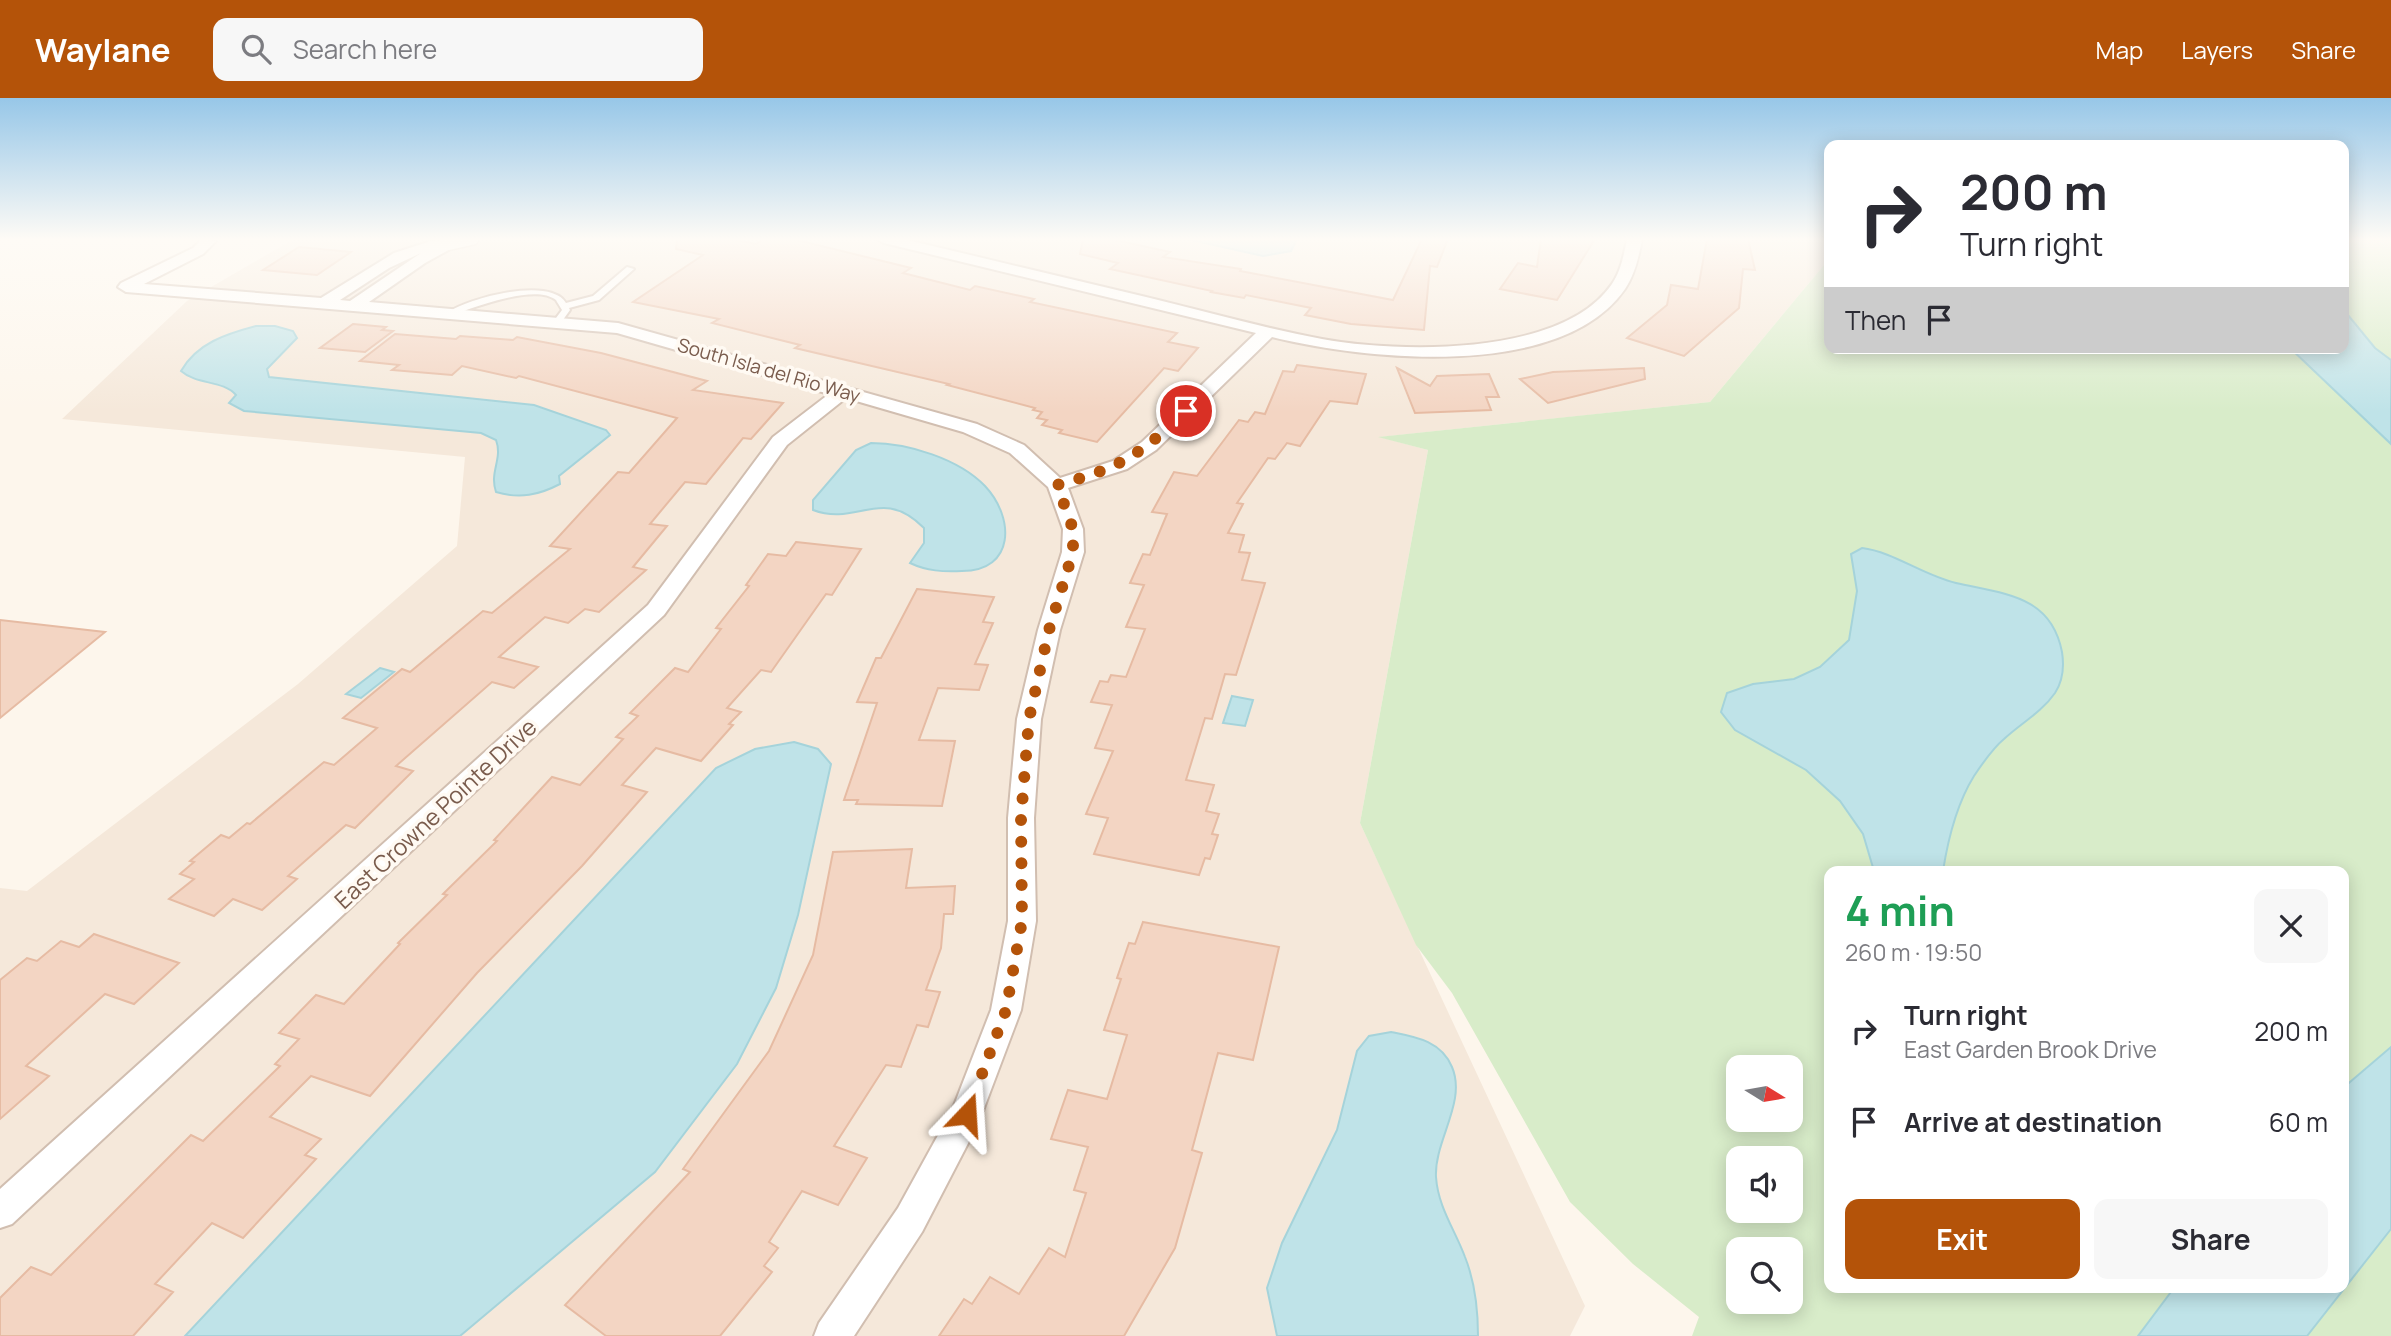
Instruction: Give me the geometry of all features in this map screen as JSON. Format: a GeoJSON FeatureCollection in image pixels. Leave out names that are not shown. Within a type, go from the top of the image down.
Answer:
{"type":"FeatureCollection","features":[{"type":"Feature","properties":{"kind":"street","name":"South Isla del Rio Way"},"geometry":{"type":"LineString","coordinates":[[248,297],[557,322],[644,334],[970,428],[1017,449],[1057,485]]}},
{"type":"Feature","properties":{"kind":"street"},"geometry":{"type":"LineString","coordinates":[[325,303],[335,297]]}},
{"type":"Feature","properties":{"kind":"street"},"geometry":{"type":"LineString","coordinates":[[355,305],[367,297]]}},
{"type":"Feature","properties":{"kind":"street"},"geometry":{"type":"LineString","coordinates":[[1127,297],[1359,350],[1429,354],[1509,344],[1548,334],[1578,322],[1601,307],[1611,297]]}},
{"type":"Feature","properties":{"kind":"street"},"geometry":{"type":"LineString","coordinates":[[832,1336],[910,1220],[967,1114],[1006,1010],[1022,921],[1021,818],[1029,719],[1049,630],[1073,552],[1073,529],[1057,485],[1120,465],[1149,446],[1268,331]]}},
{"type":"Feature","properties":{"kind":"street","name":"East Crowne Pointe Drive"},"geometry":{"type":"LineString","coordinates":[[0,1212],[656,610],[780,441],[844,391]]}},
{"type":"Feature","properties":{"kind":"lane"},"geometry":{"type":"LineString","coordinates":[[451,313],[500,297]]}},
{"type":"Feature","properties":{"kind":"lane"},"geometry":{"type":"LineString","coordinates":[[554,297],[566,306]]}},
{"type":"Feature","properties":{"kind":"lane"},"geometry":{"type":"LineString","coordinates":[[566,306],[597,297]]}},
{"type":"Feature","properties":{"kind":"lane"},"geometry":{"type":"LineString","coordinates":[[557,322],[566,306]]}},
{"type":"Feature","properties":{"kind":"shaded area"},"geometry":{"type":"Polygon","coordinates":[[[194,297],[1798,297],[1710,402],[1380,437],[1428,450],[1360,823],[1585,1306],[1570,1336],[0,1336],[0,888],[27,891],[298,684],[457,546],[465,457],[62,419],[194,297]]]}},
{"type":"Feature","properties":{"kind":"green space"},"geometry":{"type":"Polygon","coordinates":[[[1798,297],[1824,297],[1824,354],[2296,354],[2391,444],[2391,1047],[2349,1083],[2349,866],[1824,866],[1824,1293],[2170,1293],[2138,1336],[1692,1336],[1699,1317],[1633,1264],[1570,1202],[1452,993],[1416,945],[1360,823],[1428,450],[1378,437],[1710,402],[1798,297]]]}},
{"type":"Feature","properties":{"kind":"green space"},"geometry":{"type":"Polygon","coordinates":[[[2349,297],[2391,297],[2391,360],[2375,348],[2349,316],[2349,297]]]}},
{"type":"Feature","properties":{"kind":"green space"},"geometry":{"type":"Polygon","coordinates":[[[2391,1229],[2391,1336],[2307,1336],[2340,1293],[2349,1293],[2349,1282],[2391,1229]]]}},
{"type":"Feature","properties":{"kind":"water"},"geometry":{"type":"Polygon","coordinates":[[[2349,316],[2375,348],[2391,360],[2391,444],[2296,354],[2349,354],[2349,316]]]}},
{"type":"Feature","properties":{"kind":"water"},"geometry":{"type":"Polygon","coordinates":[[[256,326],[275,326],[293,331],[297,338],[267,369],[269,377],[534,405],[606,430],[610,435],[559,476],[560,484],[529,495],[496,492],[494,478],[498,447],[496,440],[481,433],[244,411],[229,403],[236,395],[231,390],[195,379],[181,371],[195,353],[213,341],[256,326]]]}},
{"type":"Feature","properties":{"kind":"water"},"geometry":{"type":"Polygon","coordinates":[[[871,443],[901,446],[932,454],[961,468],[985,486],[1002,513],[1005,527],[1005,540],[1000,553],[992,562],[979,569],[962,571],[923,568],[910,563],[924,543],[924,528],[909,516],[895,509],[882,508],[843,514],[813,510],[813,500],[856,450],[871,443]]]}},
{"type":"Feature","properties":{"kind":"water"},"geometry":{"type":"Polygon","coordinates":[[[1862,548],[1874,550],[1931,575],[2023,600],[2048,619],[2062,652],[2062,673],[2055,693],[2044,706],[1996,747],[1968,787],[1954,822],[1944,866],[1873,866],[1863,834],[1840,801],[1806,770],[1735,730],[1721,712],[1727,693],[1753,684],[1794,679],[1820,667],[1849,640],[1857,591],[1851,554],[1862,548]]]}},
{"type":"Feature","properties":{"kind":"water"},"geometry":{"type":"Polygon","coordinates":[[[380,668],[394,672],[361,698],[346,694],[380,668]]]}},
{"type":"Feature","properties":{"kind":"water"},"geometry":{"type":"Polygon","coordinates":[[[1232,696],[1253,700],[1245,726],[1223,723],[1232,696]]]}},
{"type":"Feature","properties":{"kind":"water"},"geometry":{"type":"Polygon","coordinates":[[[794,742],[818,749],[831,764],[798,915],[776,988],[737,1064],[655,1172],[460,1336],[185,1336],[716,768],[755,749],[794,742]]]}},
{"type":"Feature","properties":{"kind":"water"},"geometry":{"type":"Polygon","coordinates":[[[1391,1032],[1418,1038],[1441,1051],[1452,1067],[1456,1080],[1456,1094],[1440,1150],[1436,1177],[1443,1208],[1471,1276],[1477,1306],[1478,1336],[1277,1336],[1267,1288],[1282,1243],[1337,1130],[1357,1051],[1369,1036],[1391,1032]]]}},
{"type":"Feature","properties":{"kind":"water"},"geometry":{"type":"Polygon","coordinates":[[[2391,1047],[2391,1229],[2349,1282],[2349,1083],[2391,1047]]]}},
{"type":"Feature","properties":{"kind":"water"},"geometry":{"type":"Polygon","coordinates":[[[2170,1293],[2341,1293],[2307,1336],[2138,1336],[2170,1293]]]}},
{"type":"Feature","properties":{"kind":"building"},"geometry":{"type":"Polygon","coordinates":[[[641,297],[1024,297],[1034,299],[1030,302],[1177,333],[1168,342],[1198,348],[1178,371],[1164,368],[1097,442],[1059,433],[1062,430],[1042,425],[1047,420],[1037,418],[1042,412],[1033,410],[1035,408],[947,385],[949,384],[795,348],[800,345],[712,323],[719,319],[633,302],[641,297]]]}},
{"type":"Feature","properties":{"kind":"building"},"geometry":{"type":"Polygon","coordinates":[[[1255,297],[1376,297],[1393,300],[1395,297],[1427,297],[1424,330],[1351,324],[1305,315],[1311,308],[1255,297]]]}},
{"type":"Feature","properties":{"kind":"building"},"geometry":{"type":"Polygon","coordinates":[[[1669,297],[1740,297],[1739,308],[1684,356],[1627,338],[1667,305],[1669,297]]]}},
{"type":"Feature","properties":{"kind":"building"},"geometry":{"type":"Polygon","coordinates":[[[353,324],[386,327],[382,330],[393,331],[365,352],[320,348],[353,324]]]}},
{"type":"Feature","properties":{"kind":"building"},"geometry":{"type":"Polygon","coordinates":[[[395,334],[456,339],[460,336],[513,340],[517,337],[601,353],[707,381],[693,390],[783,403],[751,439],[743,438],[706,484],[685,482],[650,524],[667,526],[633,567],[646,570],[599,612],[585,609],[568,623],[545,617],[499,657],[538,667],[514,688],[492,682],[396,766],[413,771],[355,828],[346,825],[288,876],[297,879],[262,910],[233,899],[214,916],[169,899],[194,879],[180,874],[194,862],[190,861],[221,835],[229,838],[247,823],[250,824],[324,762],[334,765],[377,728],[343,718],[402,669],[410,672],[483,611],[492,613],[570,549],[550,546],[618,472],[629,473],[677,418],[519,376],[516,378],[462,366],[452,375],[392,370],[399,365],[360,361],[395,334]]]}},
{"type":"Feature","properties":{"kind":"building"},"geometry":{"type":"Polygon","coordinates":[[[1297,365],[1366,374],[1357,404],[1330,401],[1300,446],[1287,443],[1275,459],[1268,458],[1237,503],[1243,504],[1228,533],[1244,535],[1239,552],[1250,553],[1242,580],[1265,583],[1236,675],[1225,674],[1212,719],[1205,718],[1186,780],[1214,785],[1206,811],[1219,814],[1212,834],[1218,835],[1210,859],[1205,858],[1199,875],[1094,854],[1108,818],[1086,814],[1113,751],[1095,748],[1112,705],[1091,702],[1100,681],[1108,682],[1111,675],[1126,677],[1145,629],[1126,627],[1144,585],[1130,583],[1143,554],[1150,555],[1167,514],[1152,512],[1174,472],[1197,476],[1239,420],[1248,422],[1255,412],[1265,414],[1283,371],[1294,372],[1297,365]]]}},
{"type":"Feature","properties":{"kind":"building"},"geometry":{"type":"Polygon","coordinates":[[[1397,368],[1430,386],[1437,376],[1489,374],[1499,397],[1486,397],[1491,410],[1415,413],[1397,368]]]}},
{"type":"Feature","properties":{"kind":"building"},"geometry":{"type":"Polygon","coordinates":[[[1644,368],[1645,379],[1548,403],[1520,379],[1553,372],[1644,368]]]}},
{"type":"Feature","properties":{"kind":"building"},"geometry":{"type":"Polygon","coordinates":[[[796,542],[861,549],[832,595],[826,594],[771,672],[761,670],[727,708],[741,712],[701,761],[656,748],[622,785],[647,792],[582,866],[477,973],[370,1096],[311,1076],[270,1117],[321,1139],[305,1155],[316,1159],[243,1238],[212,1223],[155,1284],[173,1292],[133,1336],[0,1336],[0,1298],[31,1267],[51,1275],[191,1135],[203,1141],[280,1066],[275,1064],[299,1039],[279,1033],[316,995],[344,1004],[400,944],[398,943],[447,895],[443,894],[497,841],[494,840],[552,777],[580,785],[623,739],[616,737],[638,716],[630,713],[675,668],[688,672],[721,629],[716,628],[749,586],[746,585],[768,554],[786,556],[796,542]]]}},
{"type":"Feature","properties":{"kind":"building"},"geometry":{"type":"Polygon","coordinates":[[[917,589],[994,597],[983,622],[993,623],[975,664],[988,665],[979,690],[938,688],[919,740],[955,741],[942,806],[856,804],[858,800],[844,800],[877,703],[857,702],[876,658],[881,658],[917,589]]]}},
{"type":"Feature","properties":{"kind":"building"},"geometry":{"type":"Polygon","coordinates":[[[0,620],[105,632],[0,718],[0,620]]]}},
{"type":"Feature","properties":{"kind":"building"},"geometry":{"type":"Polygon","coordinates":[[[912,849],[906,888],[955,886],[953,914],[944,914],[941,948],[926,990],[940,992],[928,1027],[917,1025],[901,1067],[886,1065],[834,1146],[867,1158],[838,1205],[802,1191],[769,1242],[778,1248],[764,1266],[772,1272],[720,1336],[606,1336],[565,1305],[690,1172],[683,1169],[769,1051],[813,955],[833,852],[912,849]]]}},
{"type":"Feature","properties":{"kind":"building"},"geometry":{"type":"Polygon","coordinates":[[[1143,922],[1279,947],[1253,1060],[1218,1053],[1192,1150],[1202,1153],[1175,1248],[1124,1336],[939,1336],[964,1299],[972,1304],[990,1277],[1019,1294],[1049,1248],[1065,1257],[1086,1193],[1074,1190],[1088,1147],[1051,1139],[1068,1090],[1107,1099],[1127,1035],[1104,1030],[1121,979],[1117,978],[1129,943],[1135,944],[1143,922]]]}},
{"type":"Feature","properties":{"kind":"building"},"geometry":{"type":"Polygon","coordinates":[[[94,934],[179,963],[134,1004],[105,994],[26,1066],[49,1076],[0,1119],[0,980],[27,958],[37,961],[61,941],[79,947],[94,934]]]}},
{"type":"Feature","properties":{"kind":"route"},"geometry":{"type":"LineString","coordinates":[[967,1114],[1006,1010],[1022,921],[1021,818],[1029,719],[1049,630],[1073,552],[1073,529],[1057,485],[1120,465],[1149,446],[1186,411]]}}]}
